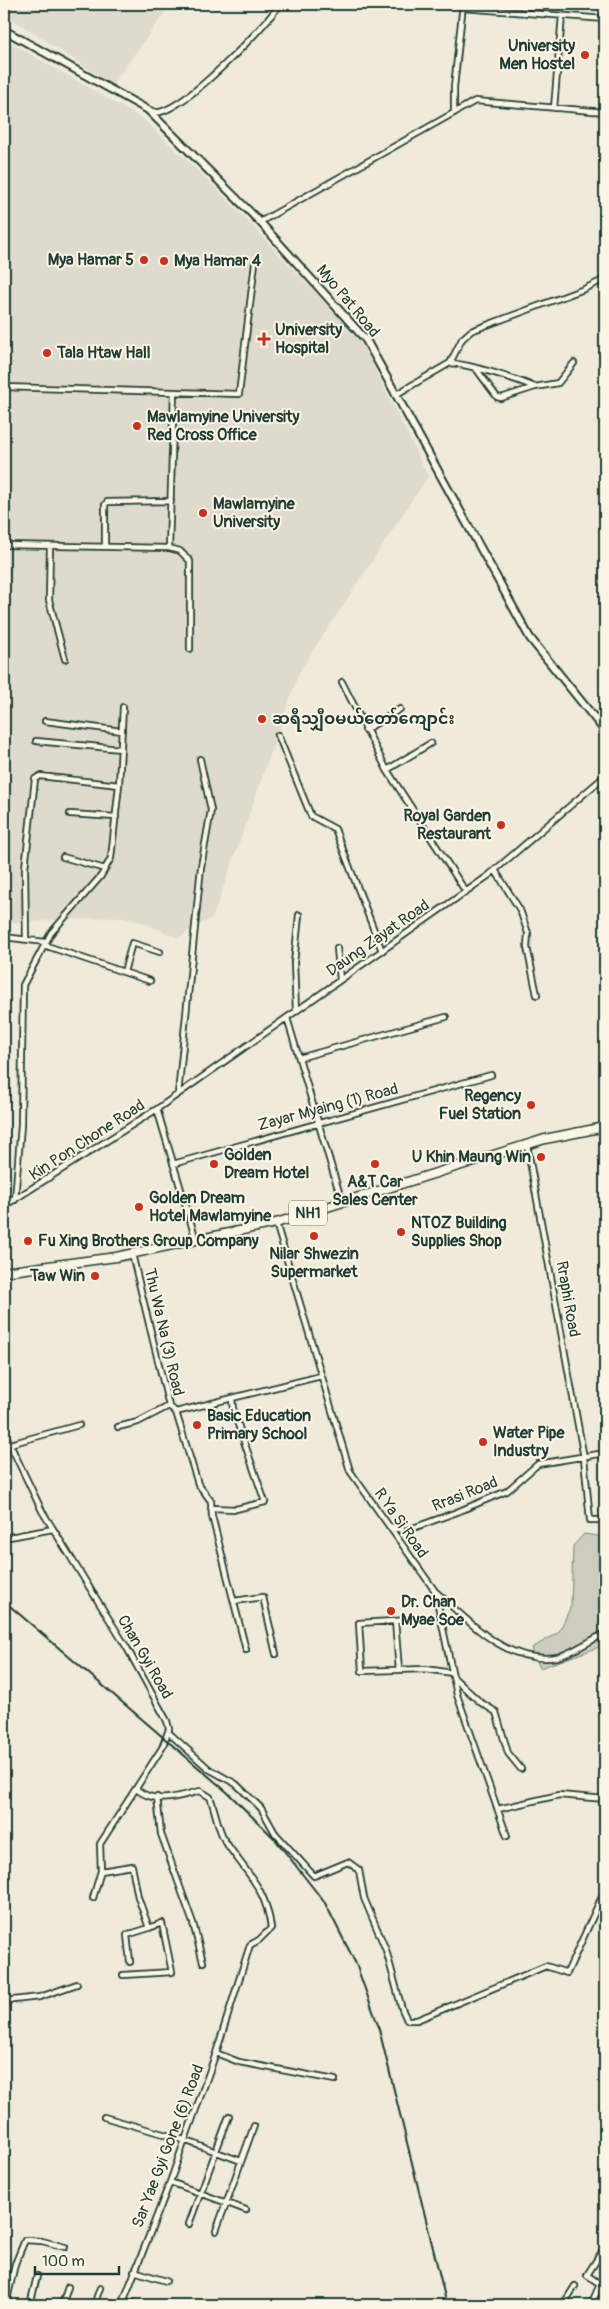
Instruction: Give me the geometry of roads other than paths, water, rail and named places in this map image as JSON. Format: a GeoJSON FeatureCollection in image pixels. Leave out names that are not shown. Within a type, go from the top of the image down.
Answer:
{"type":"FeatureCollection","features":[{"type":"Feature","properties":{"kind":"highway","name":"NH1"},"geometry":{"type":"LineString","coordinates":[[4,1272],[76,1264],[132,1254],[276,1222],[527,1145],[605,1127]]}},
{"type":"Feature","properties":{"kind":"main road","name":"Myo Pat Road"},"geometry":{"type":"LineString","coordinates":[[4,30],[148,110],[260,222],[366,340],[530,638],[605,731]]}},
{"type":"Feature","properties":{"kind":"street"},"geometry":{"type":"LineString","coordinates":[[148,110],[159,113],[181,102],[243,47],[271,17],[280,4]]}},
{"type":"Feature","properties":{"kind":"street"},"geometry":{"type":"LineString","coordinates":[[454,113],[454,87],[463,6],[562,16],[605,18]]}},
{"type":"Feature","properties":{"kind":"street"},"geometry":{"type":"LineString","coordinates":[[554,108],[562,16]]}},
{"type":"Feature","properties":{"kind":"street"},"geometry":{"type":"LineString","coordinates":[[260,222],[475,102],[605,112]]}},
{"type":"Feature","properties":{"kind":"street"},"geometry":{"type":"LineString","coordinates":[[4,387],[239,394],[255,263]]}},
{"type":"Feature","properties":{"kind":"street"},"geometry":{"type":"LineString","coordinates":[[395,395],[450,363],[462,339],[471,331],[584,289],[605,279]]}},
{"type":"Feature","properties":{"kind":"street"},"geometry":{"type":"LineString","coordinates":[[450,363],[466,365],[535,387]]}},
{"type":"Feature","properties":{"kind":"street"},"geometry":{"type":"LineString","coordinates":[[477,370],[499,398],[535,387],[558,383],[574,363]]}},
{"type":"Feature","properties":{"kind":"street"},"geometry":{"type":"LineString","coordinates":[[169,548],[174,392]]}},
{"type":"Feature","properties":{"kind":"street"},"geometry":{"type":"LineString","coordinates":[[105,547],[105,506],[107,502],[171,500]]}},
{"type":"Feature","properties":{"kind":"street"},"geometry":{"type":"LineString","coordinates":[[4,546],[169,548],[180,551],[190,561],[190,649]]}},
{"type":"Feature","properties":{"kind":"street"},"geometry":{"type":"LineString","coordinates":[[50,546],[48,600],[64,659]]}},
{"type":"Feature","properties":{"kind":"street"},"geometry":{"type":"LineString","coordinates":[[342,682],[387,770],[466,892]]}},
{"type":"Feature","properties":{"kind":"street"},"geometry":{"type":"LineString","coordinates":[[4,1198],[15,1200],[21,1124],[24,986],[44,943],[105,869],[113,852],[123,706]]}},
{"type":"Feature","properties":{"kind":"street"},"geometry":{"type":"LineString","coordinates":[[365,730],[400,710]]}},
{"type":"Feature","properties":{"kind":"street"},"geometry":{"type":"LineString","coordinates":[[45,721],[122,731]]}},
{"type":"Feature","properties":{"kind":"street"},"geometry":{"type":"LineString","coordinates":[[278,735],[311,816],[335,829],[382,951]]}},
{"type":"Feature","properties":{"kind":"street"},"geometry":{"type":"LineString","coordinates":[[36,741],[121,749]]}},
{"type":"Feature","properties":{"kind":"street"},"geometry":{"type":"LineString","coordinates":[[387,770],[431,743]]}},
{"type":"Feature","properties":{"kind":"street"},"geometry":{"type":"LineString","coordinates":[[178,1094],[201,867],[211,810],[200,759]]}},
{"type":"Feature","properties":{"kind":"street"},"geometry":{"type":"LineString","coordinates":[[26,939],[25,868],[36,779],[40,776],[119,785]]}},
{"type":"Feature","properties":{"kind":"street","name":"Daung Zayat Road"},"geometry":{"type":"LineString","coordinates":[[157,1109],[466,892],[495,870],[605,776]]}},
{"type":"Feature","properties":{"kind":"street"},"geometry":{"type":"LineString","coordinates":[[70,814],[116,817]]}},
{"type":"Feature","properties":{"kind":"street"},"geometry":{"type":"LineString","coordinates":[[63,857],[105,869]]}},
{"type":"Feature","properties":{"kind":"street"},"geometry":{"type":"LineString","coordinates":[[495,870],[520,910],[528,933],[527,947],[537,995]]}},
{"type":"Feature","properties":{"kind":"street"},"geometry":{"type":"LineString","coordinates":[[296,1011],[294,963],[299,915]]}},
{"type":"Feature","properties":{"kind":"street"},"geometry":{"type":"LineString","coordinates":[[4,937],[44,943],[150,981]]}},
{"type":"Feature","properties":{"kind":"street"},"geometry":{"type":"LineString","coordinates":[[124,972],[132,943],[160,952]]}},
{"type":"Feature","properties":{"kind":"street"},"geometry":{"type":"LineString","coordinates":[[337,948],[340,980]]}},
{"type":"Feature","properties":{"kind":"street"},"geometry":{"type":"LineString","coordinates":[[299,1058],[446,1017]]}},
{"type":"Feature","properties":{"kind":"street"},"geometry":{"type":"LineString","coordinates":[[287,1018],[342,1202]]}},
{"type":"Feature","properties":{"kind":"street","name":"Zayar Myaing (1) Road"},"geometry":{"type":"LineString","coordinates":[[173,1164],[491,1075]]}},
{"type":"Feature","properties":{"kind":"street"},"geometry":{"type":"LineString","coordinates":[[157,1109],[196,1240]]}},
{"type":"Feature","properties":{"kind":"street","name":"Kin Pon Chone Road"},"geometry":{"type":"LineString","coordinates":[[4,1206],[157,1109]]}},
{"type":"Feature","properties":{"kind":"street","name":"Rraphi Road"},"geometry":{"type":"LineString","coordinates":[[527,1145],[584,1458],[590,1520],[605,1520]]}},
{"type":"Feature","properties":{"kind":"street","name":"R Ya Si Road"},"geometry":{"type":"LineString","coordinates":[[276,1222],[350,1471],[435,1591],[456,1695],[507,1836]]}},
{"type":"Feature","properties":{"kind":"street","name":"Thu Wa Na (3) Road"},"geometry":{"type":"LineString","coordinates":[[132,1254],[169,1406],[176,1412]]}},
{"type":"Feature","properties":{"kind":"street"},"geometry":{"type":"LineString","coordinates":[[246,1650],[210,1501],[198,1484],[176,1412],[321,1376]]}},
{"type":"Feature","properties":{"kind":"street"},"geometry":{"type":"LineString","coordinates":[[211,1508],[236,1509],[265,1502],[233,1410],[232,1398]]}},
{"type":"Feature","properties":{"kind":"street"},"geometry":{"type":"LineString","coordinates":[[118,1427],[138,1422],[169,1406]]}},
{"type":"Feature","properties":{"kind":"street"},"geometry":{"type":"LineString","coordinates":[[10,1444],[79,1425]]}},
{"type":"Feature","properties":{"kind":"street","name":"Chan Gyi Road"},"geometry":{"type":"LineString","coordinates":[[4,1432],[42,1511],[127,1648],[167,1721],[168,1734]]}},
{"type":"Feature","properties":{"kind":"street","name":"Rrasi Road"},"geometry":{"type":"LineString","coordinates":[[387,1525],[405,1531],[508,1491],[538,1464],[584,1458],[605,1453]]}},
{"type":"Feature","properties":{"kind":"street"},"geometry":{"type":"LineString","coordinates":[[4,1538],[53,1529]]}},
{"type":"Feature","properties":{"kind":"street"},"geometry":{"type":"LineString","coordinates":[[435,1591],[486,1636],[522,1657],[558,1657],[605,1633]]}},
{"type":"Feature","properties":{"kind":"street"},"geometry":{"type":"LineString","coordinates":[[234,1601],[263,1597],[276,1654]]}},
{"type":"Feature","properties":{"kind":"street"},"geometry":{"type":"LineString","coordinates":[[411,1620],[359,1623],[362,1671],[426,1669],[452,1675],[480,1702],[496,1712],[508,1753],[521,1769]]}},
{"type":"Feature","properties":{"kind":"street"},"geometry":{"type":"LineString","coordinates":[[396,1621],[399,1670]]}},
{"type":"Feature","properties":{"kind":"street"},"geometry":{"type":"LineString","coordinates":[[93,1898],[101,1871],[100,1844],[136,1789],[168,1734],[209,1769],[236,1784],[262,1808],[275,1833],[314,1876],[348,1862],[359,1870],[364,1898],[386,1950],[402,2009],[407,2020],[417,2020],[546,1966],[567,1973],[605,1890]]}},
{"type":"Feature","properties":{"kind":"street"},"geometry":{"type":"LineString","coordinates":[[136,1789],[146,1797],[157,1797],[166,1800],[200,1791],[210,1797],[223,1839],[254,1880],[268,1908],[271,1928],[259,1940],[250,1945],[216,2053]]}},
{"type":"Feature","properties":{"kind":"street"},"geometry":{"type":"LineString","coordinates":[[498,1809],[559,1796],[605,1799]]}},
{"type":"Feature","properties":{"kind":"street"},"geometry":{"type":"LineString","coordinates":[[157,1797],[161,1834],[193,1923],[203,1962]]}},
{"type":"Feature","properties":{"kind":"street"},"geometry":{"type":"LineString","coordinates":[[101,1871],[132,1866],[138,1897],[149,1928]]}},
{"type":"Feature","properties":{"kind":"street"},"geometry":{"type":"LineString","coordinates":[[123,1975],[172,1972],[162,1923],[127,1935],[130,1962]]}},
{"type":"Feature","properties":{"kind":"street"},"geometry":{"type":"LineString","coordinates":[[4,2001],[40,1996],[77,1984]]}},
{"type":"Feature","properties":{"kind":"street","name":"Sar Yae Gyi Gone (6) Road"},"geometry":{"type":"LineString","coordinates":[[122,2303],[170,2182],[216,2053],[239,2062],[335,2080]]}},
{"type":"Feature","properties":{"kind":"street"},"geometry":{"type":"LineString","coordinates":[[190,2224],[229,2116]]}},
{"type":"Feature","properties":{"kind":"street"},"geometry":{"type":"LineString","coordinates":[[104,2117],[184,2140],[241,2161]]}},
{"type":"Feature","properties":{"kind":"street"},"geometry":{"type":"LineString","coordinates":[[216,2232],[254,2126]]}},
{"type":"Feature","properties":{"kind":"street"},"geometry":{"type":"LineString","coordinates":[[170,2182],[246,2210]]}},
{"type":"Feature","properties":{"kind":"street"},"geometry":{"type":"LineString","coordinates":[[6,2305],[15,2264],[25,2240],[42,2241],[65,2247]]}},
{"type":"Feature","properties":{"kind":"street"},"geometry":{"type":"LineString","coordinates":[[592,2305],[600,2284],[587,2275],[605,2247]]}},
{"type":"Feature","properties":{"kind":"street"},"geometry":{"type":"LineString","coordinates":[[134,2271],[166,2280]]}},
{"type":"Feature","properties":{"kind":"street"},"geometry":{"type":"LineString","coordinates":[[30,2305],[36,2276]]}},
{"type":"Feature","properties":{"kind":"street"},"geometry":{"type":"LineString","coordinates":[[62,2305],[68,2286]]}},
{"type":"Feature","properties":{"kind":"street"},"geometry":{"type":"LineString","coordinates":[[563,2305],[575,2286]]}},
{"type":"Feature","properties":{"kind":"street"},"geometry":{"type":"LineString","coordinates":[[94,2305],[100,2288]]}},
{"type":"Feature","properties":{"kind":"street"},"geometry":{"type":"LineString","coordinates":[[122,2303],[139,2305]]}},
{"type":"Feature","properties":{"kind":"railway"},"geometry":{"type":"LineString","coordinates":[[4,1601],[227,1792],[274,1838],[325,1903],[356,1964],[378,2025],[447,2305]]}},
{"type":"Feature","properties":{"kind":"place","name":"University Men Hostel"},"geometry":{"type":"Point","coordinates":[585,55]}},
{"type":"Feature","properties":{"kind":"place","name":"Mya Hamar 5"},"geometry":{"type":"Point","coordinates":[144,260]}},
{"type":"Feature","properties":{"kind":"place","name":"Mya Hamar 4"},"geometry":{"type":"Point","coordinates":[164,261]}},
{"type":"Feature","properties":{"kind":"place","name":"University Hospital"},"geometry":{"type":"Point","coordinates":[264,339]}},
{"type":"Feature","properties":{"kind":"place","name":"Tala Htaw Hall"},"geometry":{"type":"Point","coordinates":[47,353]}},
{"type":"Feature","properties":{"kind":"place","name":"Mawlamyine University Red Cross Office"},"geometry":{"type":"Point","coordinates":[137,426]}},
{"type":"Feature","properties":{"kind":"place","name":"Mawlamyine University"},"geometry":{"type":"Point","coordinates":[203,513]}},
{"type":"Feature","properties":{"kind":"place","name":"ဆရီသျှီဝမယ်တော်ကျောင်း"},"geometry":{"type":"Point","coordinates":[262,719]}},
{"type":"Feature","properties":{"kind":"place","name":"Royal Garden Restaurant"},"geometry":{"type":"Point","coordinates":[501,825]}},
{"type":"Feature","properties":{"kind":"place","name":"Regency Fuel Station"},"geometry":{"type":"Point","coordinates":[531,1105]}},
{"type":"Feature","properties":{"kind":"place","name":"U Khin Maung Win"},"geometry":{"type":"Point","coordinates":[541,1157]}},
{"type":"Feature","properties":{"kind":"place","name":"Golden Dream Hotel"},"geometry":{"type":"Point","coordinates":[214,1164]}},
{"type":"Feature","properties":{"kind":"place","name":"A&T Car Sales Center"},"geometry":{"type":"Point","coordinates":[375,1164]}},
{"type":"Feature","properties":{"kind":"place","name":"Golden Dream Hotel Mawlamyine"},"geometry":{"type":"Point","coordinates":[139,1207]}},
{"type":"Feature","properties":{"kind":"place","name":"NTOZ Building Supplies Shop"},"geometry":{"type":"Point","coordinates":[401,1232]}},
{"type":"Feature","properties":{"kind":"place","name":"Nilar Shwezin Supermarket"},"geometry":{"type":"Point","coordinates":[314,1236]}},
{"type":"Feature","properties":{"kind":"place","name":"Fu Xing Brothers Group Company"},"geometry":{"type":"Point","coordinates":[28,1241]}},
{"type":"Feature","properties":{"kind":"place","name":"Taw Win"},"geometry":{"type":"Point","coordinates":[95,1276]}},
{"type":"Feature","properties":{"kind":"place","name":"Basic Education Primary School"},"geometry":{"type":"Point","coordinates":[197,1425]}},
{"type":"Feature","properties":{"kind":"place","name":"Water Pipe Industry"},"geometry":{"type":"Point","coordinates":[483,1442]}},
{"type":"Feature","properties":{"kind":"place","name":"Dr. Chan Myae Soe"},"geometry":{"type":"Point","coordinates":[391,1611]}}]}
